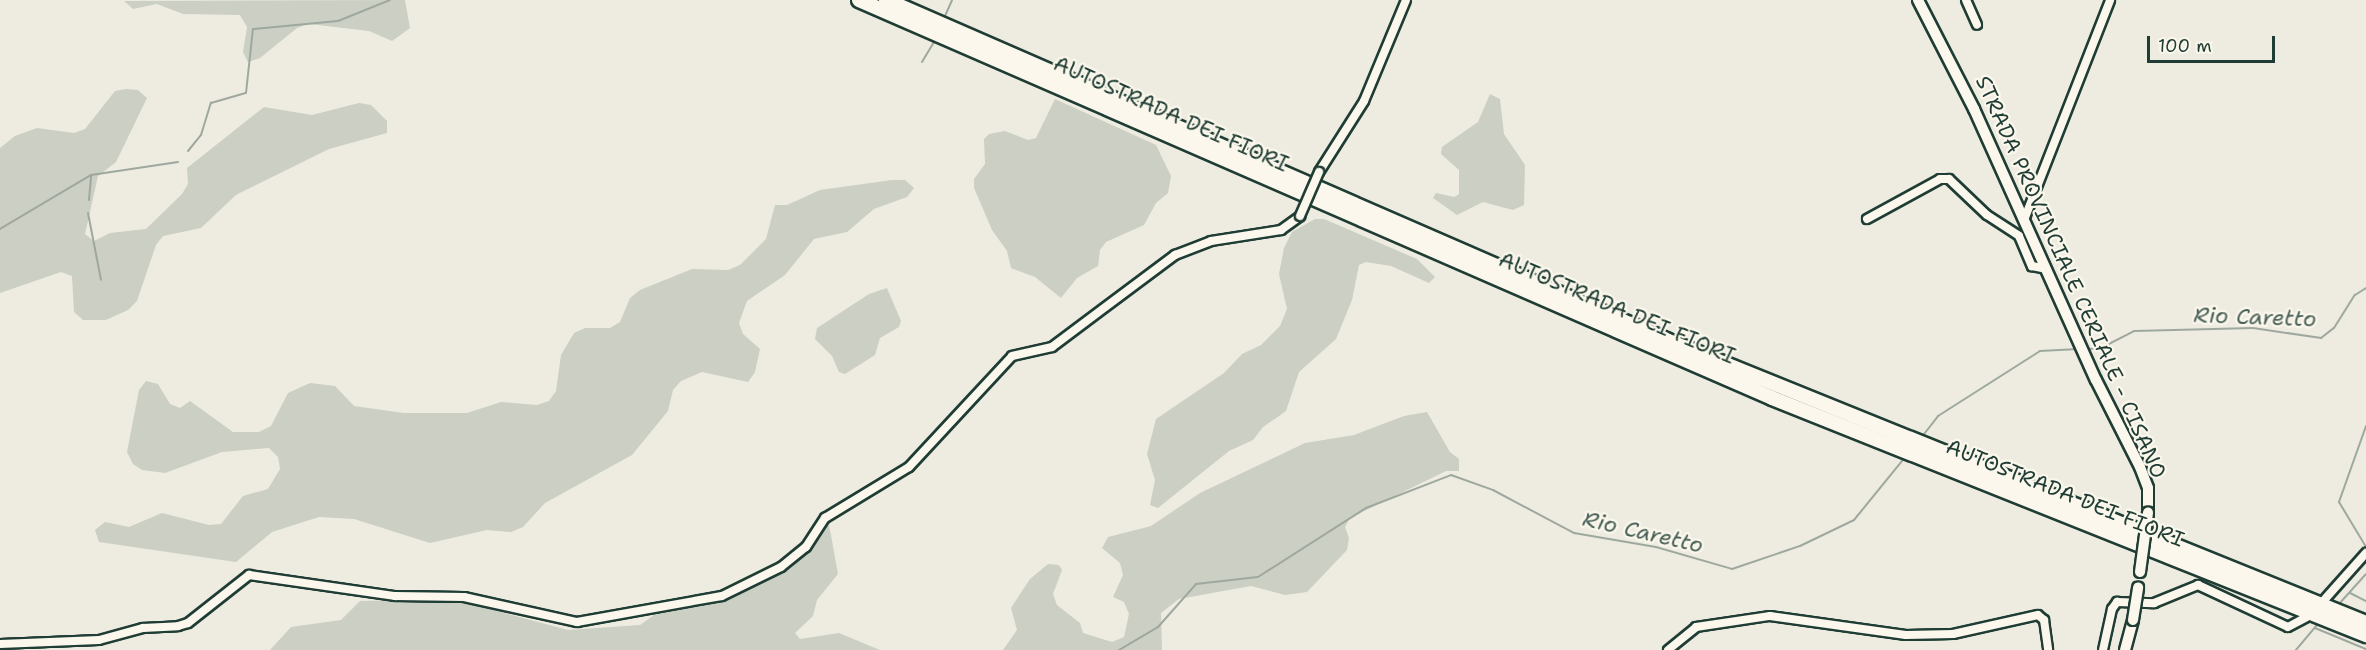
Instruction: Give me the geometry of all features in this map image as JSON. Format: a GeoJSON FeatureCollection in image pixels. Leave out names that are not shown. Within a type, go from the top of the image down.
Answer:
{"type":"FeatureCollection","features":[{"type":"Feature","properties":{"kind":"highway","name":"AUTOSTRADA DEI FIORI"},"geometry":{"type":"LineString","coordinates":[[859,0],[1782,402],[2366,635]]}},
{"type":"Feature","properties":{"kind":"highway","name":"AUTOSTRADA DEI FIORI"},"geometry":{"type":"LineString","coordinates":[[886,0],[1666,340],[2366,623]]}},
{"type":"Feature","properties":{"kind":"main road","name":"STRADA PROVINCIALE CERIALE - CISANO"},"geometry":{"type":"LineString","coordinates":[[1918,0],[1974,109],[2046,269],[2145,477],[2148,513],[2133,620],[2125,650]]}},
{"type":"Feature","properties":{"kind":"street"},"geometry":{"type":"LineString","coordinates":[[0,644],[99,640],[143,628],[178,626],[188,623],[249,575],[394,596],[464,597],[577,622],[722,596],[781,567],[806,548],[825,518],[909,467],[1012,356],[1052,346],[1175,255],[1211,241],[1281,230],[1300,216],[1319,171],[1349,129],[1364,101],[1406,0]]}},
{"type":"Feature","properties":{"kind":"street"},"geometry":{"type":"LineString","coordinates":[[1966,0],[1977,25]]}},
{"type":"Feature","properties":{"kind":"street"},"geometry":{"type":"LineString","coordinates":[[2024,220],[2110,0]]}},
{"type":"Feature","properties":{"kind":"street"},"geometry":{"type":"LineString","coordinates":[[1867,219],[1940,179],[1949,179],[1987,215],[2019,236],[2032,266],[2046,269]]}},
{"type":"Feature","properties":{"kind":"street"},"geometry":{"type":"LineString","coordinates":[[2325,599],[2364,555]]}},
{"type":"Feature","properties":{"kind":"street"},"geometry":{"type":"LineString","coordinates":[[2103,650],[2112,609],[2117,602],[2154,603],[2198,585],[2288,627],[2307,617]]}},
{"type":"Feature","properties":{"kind":"street"},"geometry":{"type":"LineString","coordinates":[[1668,650],[1696,627],[1770,616],[1906,635],[1953,634],[2037,615],[2044,620],[2048,650]]}},
{"type":"Feature","properties":{"kind":"shaded area"},"geometry":{"type":"Polygon","coordinates":[[[405,0],[410,28],[392,41],[369,31],[309,24],[297,28],[260,58],[248,62],[243,52],[247,27],[240,15],[183,14],[157,4],[133,9],[124,1],[405,0]]]}},
{"type":"Feature","properties":{"kind":"shaded area"},"geometry":{"type":"Polygon","coordinates":[[[138,90],[147,98],[116,162],[98,176],[85,234],[94,241],[110,233],[146,229],[182,194],[188,184],[187,168],[264,107],[312,115],[359,103],[371,105],[387,121],[387,133],[329,149],[236,195],[201,228],[163,236],[156,245],[137,301],[128,310],[106,320],[83,320],[74,312],[72,276],[61,272],[0,293],[0,148],[15,136],[37,128],[74,133],[85,129],[115,91],[138,90]]]}},
{"type":"Feature","properties":{"kind":"shaded area"},"geometry":{"type":"Polygon","coordinates":[[[1490,94],[1500,99],[1504,134],[1525,165],[1524,205],[1513,210],[1483,202],[1457,215],[1433,198],[1436,193],[1454,197],[1459,194],[1459,170],[1441,154],[1442,147],[1478,122],[1490,94]]]}},
{"type":"Feature","properties":{"kind":"shaded area"},"geometry":{"type":"Polygon","coordinates":[[[1055,99],[1156,145],[1171,176],[1168,193],[1156,203],[1144,225],[1106,242],[1100,250],[1098,266],[1077,278],[1061,298],[1035,277],[1011,268],[1007,251],[992,230],[974,188],[974,179],[985,164],[984,139],[989,134],[1005,131],[1028,140],[1036,138],[1055,99]]]}},
{"type":"Feature","properties":{"kind":"shaded area"},"geometry":{"type":"Polygon","coordinates":[[[905,180],[914,188],[907,197],[874,209],[847,232],[814,239],[785,275],[747,301],[739,323],[743,334],[760,349],[755,372],[748,382],[702,372],[681,381],[673,390],[668,411],[632,455],[545,503],[523,527],[511,532],[487,530],[430,543],[354,519],[319,517],[272,532],[236,562],[99,542],[95,530],[105,522],[129,527],[162,513],[209,525],[221,524],[243,496],[268,489],[280,469],[278,457],[269,448],[222,452],[165,473],[142,470],[133,464],[127,452],[139,390],[146,381],[158,384],[170,404],[180,408],[190,401],[233,432],[259,432],[271,426],[288,393],[310,383],[335,386],[354,406],[404,413],[467,413],[501,402],[537,405],[549,401],[556,391],[561,355],[574,333],[585,328],[610,328],[620,322],[630,298],[640,290],[692,269],[728,270],[740,265],[766,239],[775,205],[787,205],[820,190],[905,180]]]}},
{"type":"Feature","properties":{"kind":"shaded area"},"geometry":{"type":"Polygon","coordinates":[[[1315,219],[1324,219],[1417,259],[1435,277],[1429,283],[1391,266],[1366,262],[1359,265],[1352,300],[1336,339],[1299,372],[1286,411],[1263,427],[1253,440],[1229,451],[1158,508],[1150,505],[1155,480],[1147,454],[1156,419],[1224,373],[1242,354],[1261,345],[1280,326],[1287,309],[1279,274],[1284,248],[1292,232],[1315,219]]]}},
{"type":"Feature","properties":{"kind":"shaded area"},"geometry":{"type":"Polygon","coordinates":[[[887,288],[901,321],[899,327],[880,338],[875,355],[845,374],[839,372],[832,356],[815,339],[817,328],[869,294],[887,288]]]}},
{"type":"Feature","properties":{"kind":"shaded area"},"geometry":{"type":"Polygon","coordinates":[[[1427,412],[1450,452],[1459,459],[1459,471],[1446,471],[1350,518],[1345,527],[1349,538],[1347,550],[1307,592],[1285,595],[1251,586],[1179,599],[1161,613],[1162,650],[1003,650],[1017,630],[1011,608],[1030,579],[1048,564],[1059,565],[1062,570],[1053,594],[1057,605],[1080,623],[1083,633],[1112,642],[1124,637],[1129,614],[1124,602],[1113,597],[1123,575],[1120,563],[1102,548],[1108,537],[1151,526],[1200,493],[1305,443],[1354,435],[1404,416],[1427,412]]]}},
{"type":"Feature","properties":{"kind":"shaded area"},"geometry":{"type":"Polygon","coordinates":[[[828,519],[838,574],[817,600],[813,616],[795,633],[800,639],[839,633],[880,650],[270,650],[291,627],[341,620],[360,601],[452,599],[568,630],[640,625],[654,615],[716,603],[784,572],[813,547],[828,519]]]}},
{"type":"Feature","properties":{"kind":"waterway"},"geometry":{"type":"LineString","coordinates":[[188,151],[201,135],[211,103],[246,93],[253,29],[338,21],[390,0]]}},
{"type":"Feature","properties":{"kind":"waterway"},"geometry":{"type":"LineString","coordinates":[[945,16],[952,0]]}},
{"type":"Feature","properties":{"kind":"waterway"},"geometry":{"type":"LineString","coordinates":[[922,62],[934,42]]}},
{"type":"Feature","properties":{"kind":"waterway"},"geometry":{"type":"LineString","coordinates":[[0,229],[91,175],[178,162]]}},
{"type":"Feature","properties":{"kind":"waterway"},"geometry":{"type":"LineString","coordinates":[[89,200],[91,175]]}},
{"type":"Feature","properties":{"kind":"waterway"},"geometry":{"type":"LineString","coordinates":[[88,213],[101,280]]}},
{"type":"Feature","properties":{"kind":"waterway","name":"Rio Caretto"},"geometry":{"type":"LineString","coordinates":[[2089,349],[2101,348],[2134,331],[2253,328],[2321,338],[2334,328],[2355,295],[2366,288]]}},
{"type":"Feature","properties":{"kind":"waterway","name":"Rio Caretto"},"geometry":{"type":"LineString","coordinates":[[1921,438],[1938,416],[2040,351],[2074,349]]}},
{"type":"Feature","properties":{"kind":"waterway"},"geometry":{"type":"LineString","coordinates":[[2366,426],[2339,502],[2366,547]]}},
{"type":"Feature","properties":{"kind":"waterway","name":"Rio Caretto"},"geometry":{"type":"LineString","coordinates":[[1119,650],[1158,627],[1196,584],[1258,577],[1366,508],[1451,475],[1493,490],[1574,533],[1656,547],[1732,569],[1800,546],[1854,520],[1906,456]]}},
{"type":"Feature","properties":{"kind":"waterway"},"geometry":{"type":"LineString","coordinates":[[2339,604],[2366,574]]}},
{"type":"Feature","properties":{"kind":"waterway"},"geometry":{"type":"LineString","coordinates":[[2350,593],[2366,601]]}},
{"type":"Feature","properties":{"kind":"waterway"},"geometry":{"type":"LineString","coordinates":[[2296,650],[2318,624]]}},
{"type":"Feature","properties":{"kind":"waterway"},"geometry":{"type":"LineString","coordinates":[[2315,628],[2366,649]]}}]}
